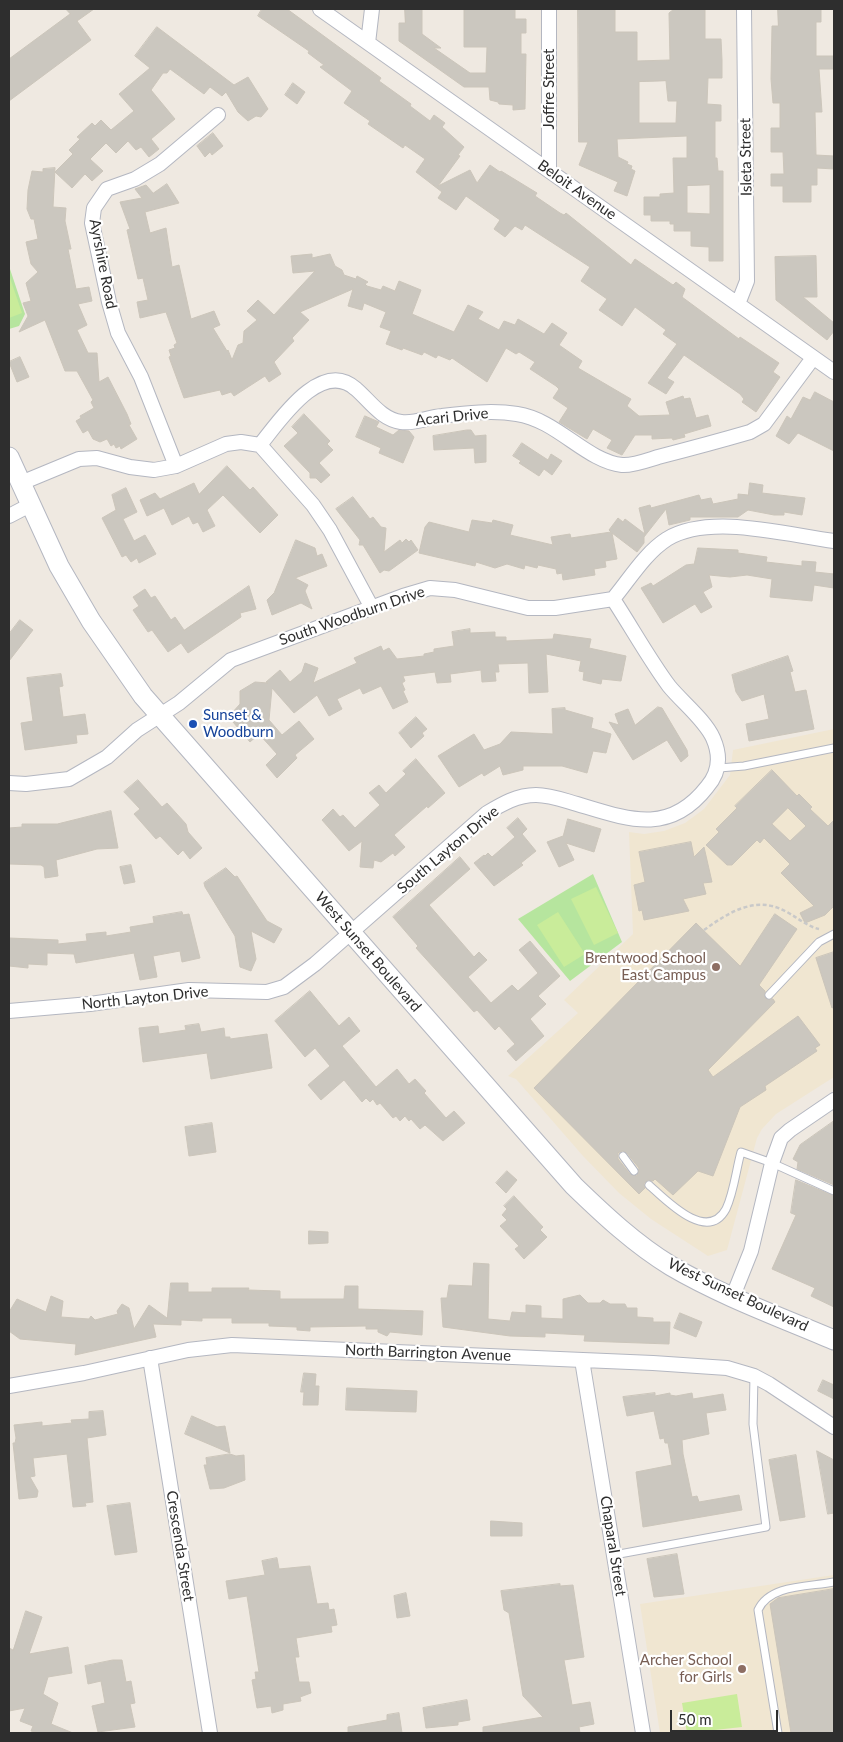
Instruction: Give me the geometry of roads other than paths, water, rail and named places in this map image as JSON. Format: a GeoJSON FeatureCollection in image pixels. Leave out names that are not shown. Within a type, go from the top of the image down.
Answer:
{"type":"FeatureCollection","features":[{"type":"Feature","properties":{"kind":"main road","name":"West Sunset Boulevard"},"geometry":{"type":"LineString","coordinates":[[9,457],[59,566],[91,622],[159,715],[594,1206],[642,1246],[670,1265],[733,1296],[834,1340]]}},
{"type":"Feature","properties":{"kind":"street","name":"Beloit Avenue"},"geometry":{"type":"LineString","coordinates":[[320,9],[834,372]]}},
{"type":"Feature","properties":{"kind":"street"},"geometry":{"type":"LineString","coordinates":[[368,43],[372,9]]}},
{"type":"Feature","properties":{"kind":"street","name":"Joffre Street"},"geometry":{"type":"LineString","coordinates":[[549,9],[549,170]]}},
{"type":"Feature","properties":{"kind":"street","name":"Isleta Street"},"geometry":{"type":"LineString","coordinates":[[738,304],[747,281],[744,9]]}},
{"type":"Feature","properties":{"kind":"street","name":"Ayrshire Road"},"geometry":{"type":"LineString","coordinates":[[176,466],[142,377],[118,334],[94,232],[94,208],[107,189],[135,179],[160,164],[218,115]]}},
{"type":"Feature","properties":{"kind":"street","name":"Acari Drive"},"geometry":{"type":"LineString","coordinates":[[260,445],[293,403],[307,392],[323,384],[339,381],[355,387],[368,402],[384,415],[400,422],[418,422],[440,416],[485,412],[518,414],[546,423],[602,459],[622,466],[740,435],[757,428],[764,424],[813,358]]}},
{"type":"Feature","properties":{"kind":"street"},"geometry":{"type":"LineString","coordinates":[[21,483],[78,459],[97,458],[130,467],[154,470],[176,466],[226,444],[241,442],[260,445],[313,505],[330,530],[372,608]]}},
{"type":"Feature","properties":{"kind":"street"},"geometry":{"type":"LineString","coordinates":[[9,516],[32,504]]}},
{"type":"Feature","properties":{"kind":"street"},"geometry":{"type":"LineString","coordinates":[[719,768],[718,751],[712,736],[669,685],[613,600],[647,558],[667,539],[691,530],[719,526],[834,542]]}},
{"type":"Feature","properties":{"kind":"street","name":"South Woodburn Drive"},"geometry":{"type":"LineString","coordinates":[[9,783],[26,784],[69,779],[107,757],[137,730],[179,702],[231,660],[430,588],[455,590],[528,608],[555,608],[613,600]]}},
{"type":"Feature","properties":{"kind":"street","name":"South Layton Drive"},"geometry":{"type":"LineString","coordinates":[[351,933],[487,814],[503,803],[519,797],[536,795],[555,797],[618,817],[660,820],[683,810],[699,798],[719,768]]}},
{"type":"Feature","properties":{"kind":"street","name":"North Layton Drive"},"geometry":{"type":"LineString","coordinates":[[9,1011],[90,1004],[189,990],[267,992],[284,987],[298,978],[351,933]]}},
{"type":"Feature","properties":{"kind":"street"},"geometry":{"type":"LineString","coordinates":[[733,1296],[751,1251],[772,1163],[778,1146],[790,1130],[834,1100]]}},
{"type":"Feature","properties":{"kind":"street","name":"North Barrington Avenue"},"geometry":{"type":"LineString","coordinates":[[9,1386],[84,1374],[188,1350],[232,1345],[703,1366],[727,1368],[754,1376],[834,1427]]}},
{"type":"Feature","properties":{"kind":"street","name":"Crescenda Street"},"geometry":{"type":"LineString","coordinates":[[150,1358],[210,1733]]}},
{"type":"Feature","properties":{"kind":"street","name":"Chaparal Street"},"geometry":{"type":"LineString","coordinates":[[582,1360],[643,1733]]}},
{"type":"Feature","properties":{"kind":"lane"},"geometry":{"type":"LineString","coordinates":[[719,768],[744,766],[834,748]]}},
{"type":"Feature","properties":{"kind":"lane"},"geometry":{"type":"LineString","coordinates":[[769,995],[819,942],[834,934]]}},
{"type":"Feature","properties":{"kind":"lane"},"geometry":{"type":"LineString","coordinates":[[649,1185],[678,1211],[689,1218],[703,1222],[714,1219],[725,1211],[741,1152],[772,1163],[834,1191]]}},
{"type":"Feature","properties":{"kind":"lane"},"geometry":{"type":"LineString","coordinates":[[623,1156],[634,1171]]}},
{"type":"Feature","properties":{"kind":"lane"},"geometry":{"type":"LineString","coordinates":[[614,1555],[766,1527],[753,1424],[754,1376]]}},
{"type":"Feature","properties":{"kind":"lane"},"geometry":{"type":"LineString","coordinates":[[778,1733],[758,1610],[762,1602],[773,1592],[834,1582]]}},
{"type":"Feature","properties":{"kind":"place","name":"Sunset & Woodburn"},"geometry":{"type":"Point","coordinates":[193,724]}},
{"type":"Feature","properties":{"kind":"place","name":"Brentwood School East Campus"},"geometry":{"type":"Point","coordinates":[716,967]}},
{"type":"Feature","properties":{"kind":"place","name":"Archer School for Girls"},"geometry":{"type":"Point","coordinates":[742,1669]}}]}
